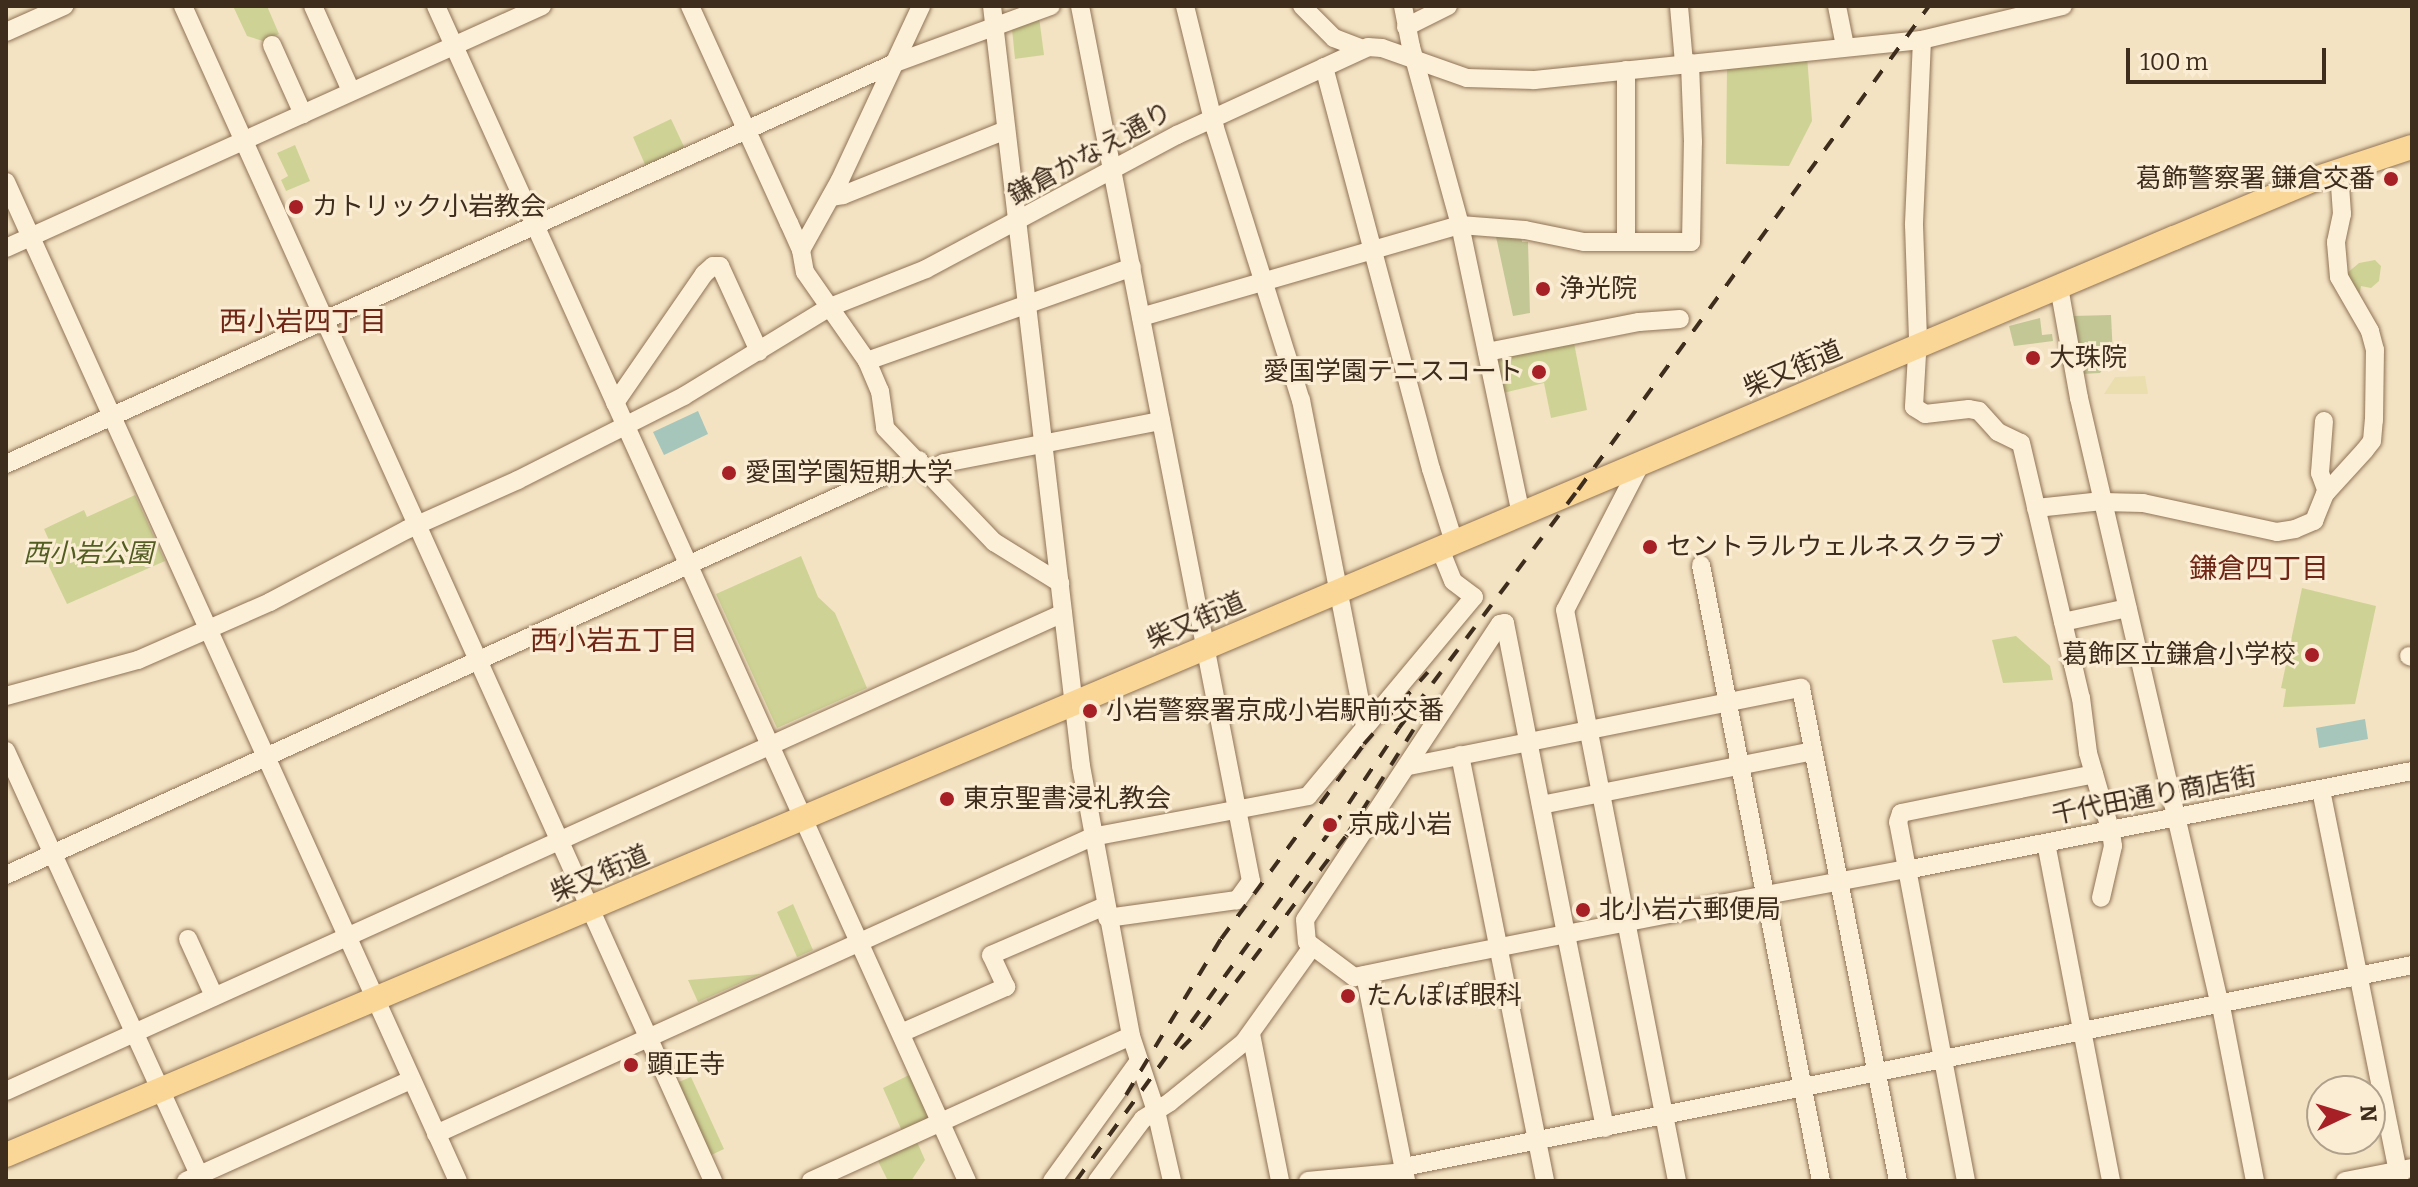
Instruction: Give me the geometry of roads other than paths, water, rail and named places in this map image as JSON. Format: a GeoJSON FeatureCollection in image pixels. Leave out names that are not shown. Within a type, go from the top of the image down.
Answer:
{"type":"FeatureCollection","features":[{"type":"Feature","properties":{"kind":"main road","name":"柴又街道"},"geometry":{"type":"LineString","coordinates":[[6,1155],[2059,287],[2339,171],[2412,147]]}},
{"type":"Feature","properties":{"kind":"street"},"geometry":{"type":"LineString","coordinates":[[6,32],[64,6]]}},
{"type":"Feature","properties":{"kind":"street"},"geometry":{"type":"LineString","coordinates":[[183,6],[713,1181]]}},
{"type":"Feature","properties":{"kind":"street"},"geometry":{"type":"LineString","coordinates":[[313,6],[351,91]]}},
{"type":"Feature","properties":{"kind":"street"},"geometry":{"type":"LineString","coordinates":[[436,6],[967,1181]]}},
{"type":"Feature","properties":{"kind":"street"},"geometry":{"type":"LineString","coordinates":[[6,248],[542,6]]}},
{"type":"Feature","properties":{"kind":"street"},"geometry":{"type":"LineString","coordinates":[[690,6],[799,247],[805,272],[867,361],[880,391],[885,428],[957,507],[994,542],[1060,583]]}},
{"type":"Feature","properties":{"kind":"street"},"geometry":{"type":"LineString","coordinates":[[799,247],[831,197],[921,6]]}},
{"type":"Feature","properties":{"kind":"street"},"geometry":{"type":"LineString","coordinates":[[992,6],[1073,703],[1092,837],[1131,1036],[1156,1111],[1172,1181]]}},
{"type":"Feature","properties":{"kind":"street"},"geometry":{"type":"LineString","coordinates":[[6,464],[895,63],[1051,6]]}},
{"type":"Feature","properties":{"kind":"street"},"geometry":{"type":"LineString","coordinates":[[901,1033],[1006,987],[991,955],[1106,912],[1237,900],[1251,881],[1080,6]]}},
{"type":"Feature","properties":{"kind":"street"},"geometry":{"type":"LineString","coordinates":[[1185,6],[1212,118],[1301,400],[1336,592],[1365,726]]}},
{"type":"Feature","properties":{"kind":"street"},"geometry":{"type":"LineString","coordinates":[[1302,6],[1334,38],[1467,78],[1502,81],[1922,40],[2063,6]]}},
{"type":"Feature","properties":{"kind":"street"},"geometry":{"type":"LineString","coordinates":[[1403,6],[1460,225],[1521,514]]}},
{"type":"Feature","properties":{"kind":"street"},"geometry":{"type":"LineString","coordinates":[[1406,27],[1448,6]]}},
{"type":"Feature","properties":{"kind":"street"},"geometry":{"type":"LineString","coordinates":[[1141,317],[1371,248],[1460,225],[1525,230],[1584,242],[1691,242],[1693,142],[1679,6]]}},
{"type":"Feature","properties":{"kind":"street"},"geometry":{"type":"LineString","coordinates":[[1837,6],[1845,46]]}},
{"type":"Feature","properties":{"kind":"street"},"geometry":{"type":"LineString","coordinates":[[1922,40],[1914,225],[1917,347],[1914,407],[1925,414],[1979,411],[1998,432],[2021,443],[2081,698],[2086,742],[2111,832],[2113,846],[2101,898]]}},
{"type":"Feature","properties":{"kind":"street"},"geometry":{"type":"LineString","coordinates":[[272,45],[303,114]]}},
{"type":"Feature","properties":{"kind":"street","name":"鎌倉かなえ通り"},"geometry":{"type":"LineString","coordinates":[[6,696],[114,668],[270,602],[417,525],[684,396],[830,307],[898,282],[1018,223],[1212,118],[1368,48]]}},
{"type":"Feature","properties":{"kind":"street"},"geometry":{"type":"LineString","coordinates":[[436,1134],[1092,837],[1308,796],[1474,597],[1453,581],[1447,545],[1324,67]]}},
{"type":"Feature","properties":{"kind":"street"},"geometry":{"type":"LineString","coordinates":[[1626,70],[1626,242]]}},
{"type":"Feature","properties":{"kind":"street"},"geometry":{"type":"LineString","coordinates":[[831,197],[843,195],[1006,130]]}},
{"type":"Feature","properties":{"kind":"street"},"geometry":{"type":"LineString","coordinates":[[2036,508],[2063,502],[2143,503],[2277,532],[2314,521],[2327,492],[2372,441],[2374,420],[2372,338],[2339,277],[2336,242],[2342,214],[2339,171]]}},
{"type":"Feature","properties":{"kind":"street"},"geometry":{"type":"LineString","coordinates":[[6,182],[458,1181]]}},
{"type":"Feature","properties":{"kind":"street"},"geometry":{"type":"LineString","coordinates":[[615,403],[704,274],[713,266],[720,266],[759,351]]}},
{"type":"Feature","properties":{"kind":"street"},"geometry":{"type":"LineString","coordinates":[[867,361],[1132,267]]}},
{"type":"Feature","properties":{"kind":"street"},"geometry":{"type":"LineString","coordinates":[[2059,287],[2103,502],[2221,1006],[2255,1181]]}},
{"type":"Feature","properties":{"kind":"street"},"geometry":{"type":"LineString","coordinates":[[1487,352],[1639,322],[1680,319]]}},
{"type":"Feature","properties":{"kind":"street"},"geometry":{"type":"LineString","coordinates":[[6,875],[689,566],[920,466],[1161,421]]}},
{"type":"Feature","properties":{"kind":"street"},"geometry":{"type":"LineString","coordinates":[[2324,421],[2320,473],[2327,492]]}},
{"type":"Feature","properties":{"kind":"street"},"geometry":{"type":"LineString","coordinates":[[1640,465],[1565,610],[1677,1181]]}},
{"type":"Feature","properties":{"kind":"street"},"geometry":{"type":"LineString","coordinates":[[1701,565],[1821,1181]]}},
{"type":"Feature","properties":{"kind":"street"},"geometry":{"type":"LineString","coordinates":[[2063,622],[2127,608]]}},
{"type":"Feature","properties":{"kind":"street"},"geometry":{"type":"LineString","coordinates":[[6,1091],[1063,613]]}},
{"type":"Feature","properties":{"kind":"street"},"geometry":{"type":"LineString","coordinates":[[1405,1173],[1365,975],[1354,977],[1312,947],[1304,931],[1308,914],[1409,766],[1500,624],[1505,623],[1605,1128]]}},
{"type":"Feature","properties":{"kind":"street"},"geometry":{"type":"LineString","coordinates":[[1409,766],[1801,688],[1898,1181]]}},
{"type":"Feature","properties":{"kind":"street"},"geometry":{"type":"LineString","coordinates":[[6,751],[161,1092],[196,1179],[411,1080]]}},
{"type":"Feature","properties":{"kind":"street"},"geometry":{"type":"LineString","coordinates":[[1541,805],[1813,751]]}},
{"type":"Feature","properties":{"kind":"street"},"geometry":{"type":"LineString","coordinates":[[1460,755],[1545,1181]]}},
{"type":"Feature","properties":{"kind":"street","name":"千代田通り商店街"},"geometry":{"type":"LineString","coordinates":[[1365,975],[2412,771]]}},
{"type":"Feature","properties":{"kind":"street"},"geometry":{"type":"LineString","coordinates":[[1966,1181],[1898,822],[1901,813],[2094,774]]}},
{"type":"Feature","properties":{"kind":"street"},"geometry":{"type":"LineString","coordinates":[[2321,790],[2404,1173],[2345,1181]]}},
{"type":"Feature","properties":{"kind":"street"},"geometry":{"type":"LineString","coordinates":[[2046,843],[2111,1181]]}},
{"type":"Feature","properties":{"kind":"street"},"geometry":{"type":"LineString","coordinates":[[188,939],[214,996]]}},
{"type":"Feature","properties":{"kind":"street"},"geometry":{"type":"LineString","coordinates":[[1097,1181],[1140,1122],[1251,1034],[1312,947]]}},
{"type":"Feature","properties":{"kind":"street"},"geometry":{"type":"LineString","coordinates":[[1308,1181],[1405,1173],[1537,1141],[1943,1062],[2412,965]]}},
{"type":"Feature","properties":{"kind":"street"},"geometry":{"type":"LineString","coordinates":[[1251,1034],[1280,1181]]}},
{"type":"Feature","properties":{"kind":"street"},"geometry":{"type":"LineString","coordinates":[[811,1181],[1131,1036]]}},
{"type":"Feature","properties":{"kind":"street"},"geometry":{"type":"LineString","coordinates":[[1052,1181],[1138,1062]]}},
{"type":"Feature","properties":{"kind":"water"},"geometry":{"type":"Polygon","coordinates":[[[698,411],[708,434],[664,455],[653,432],[698,411]]]}},
{"type":"Feature","properties":{"kind":"water"},"geometry":{"type":"Polygon","coordinates":[[[2365,719],[2368,739],[2319,748],[2316,728],[2365,719]]]}},
{"type":"Feature","properties":{"kind":"railway"},"geometry":{"type":"LineString","coordinates":[[1076,1181],[1333,827],[1399,728],[1578,490],[1929,6]]}},
{"type":"Feature","properties":{"kind":"railway"},"geometry":{"type":"LineString","coordinates":[[1126,1095],[1221,939],[1364,744],[1428,672]]}},
{"type":"Feature","properties":{"kind":"railway"},"geometry":{"type":"LineString","coordinates":[[1181,1049],[1202,1027],[1346,836],[1433,699]]}},
{"type":"Feature","properties":{"kind":"place","name":"葛飾警察署 鎌倉交番"},"geometry":{"type":"Point","coordinates":[2391,179]}},
{"type":"Feature","properties":{"kind":"place","name":"カトリック小岩教会"},"geometry":{"type":"Point","coordinates":[296,207]}},
{"type":"Feature","properties":{"kind":"place","name":"浄光院"},"geometry":{"type":"Point","coordinates":[1543,289]}},
{"type":"Feature","properties":{"kind":"place","name":"大珠院"},"geometry":{"type":"Point","coordinates":[2033,358]}},
{"type":"Feature","properties":{"kind":"place","name":"愛国学園テニスコート"},"geometry":{"type":"Point","coordinates":[1539,372]}},
{"type":"Feature","properties":{"kind":"place","name":"愛国学園短期大学"},"geometry":{"type":"Point","coordinates":[729,473]}},
{"type":"Feature","properties":{"kind":"place","name":"セントラルウェルネスクラブ"},"geometry":{"type":"Point","coordinates":[1650,547]}},
{"type":"Feature","properties":{"kind":"place","name":"葛飾区立鎌倉小学校"},"geometry":{"type":"Point","coordinates":[2312,655]}},
{"type":"Feature","properties":{"kind":"place","name":"小岩警察署京成小岩駅前交番"},"geometry":{"type":"Point","coordinates":[1090,711]}},
{"type":"Feature","properties":{"kind":"place","name":"東京聖書浸礼教会"},"geometry":{"type":"Point","coordinates":[947,799]}},
{"type":"Feature","properties":{"kind":"place","name":"京成小岩"},"geometry":{"type":"Point","coordinates":[1330,825]}},
{"type":"Feature","properties":{"kind":"place","name":"北小岩六郵便局"},"geometry":{"type":"Point","coordinates":[1583,910]}},
{"type":"Feature","properties":{"kind":"place","name":"たんぽぽ眼科"},"geometry":{"type":"Point","coordinates":[1348,996]}},
{"type":"Feature","properties":{"kind":"place","name":"顕正寺"},"geometry":{"type":"Point","coordinates":[631,1065]}},
{"type":"Feature","properties":{"kind":"district","name":"西小岩四丁目"},"geometry":{"type":"Point","coordinates":[303,322]}},
{"type":"Feature","properties":{"kind":"district","name":"鎌倉四丁目"},"geometry":{"type":"Point","coordinates":[2259,569]}},
{"type":"Feature","properties":{"kind":"district","name":"西小岩五丁目"},"geometry":{"type":"Point","coordinates":[614,641]}},
{"type":"Feature","properties":{"kind":"park label","name":"西小岩公園"},"geometry":{"type":"Point","coordinates":[88,554]}}]}
